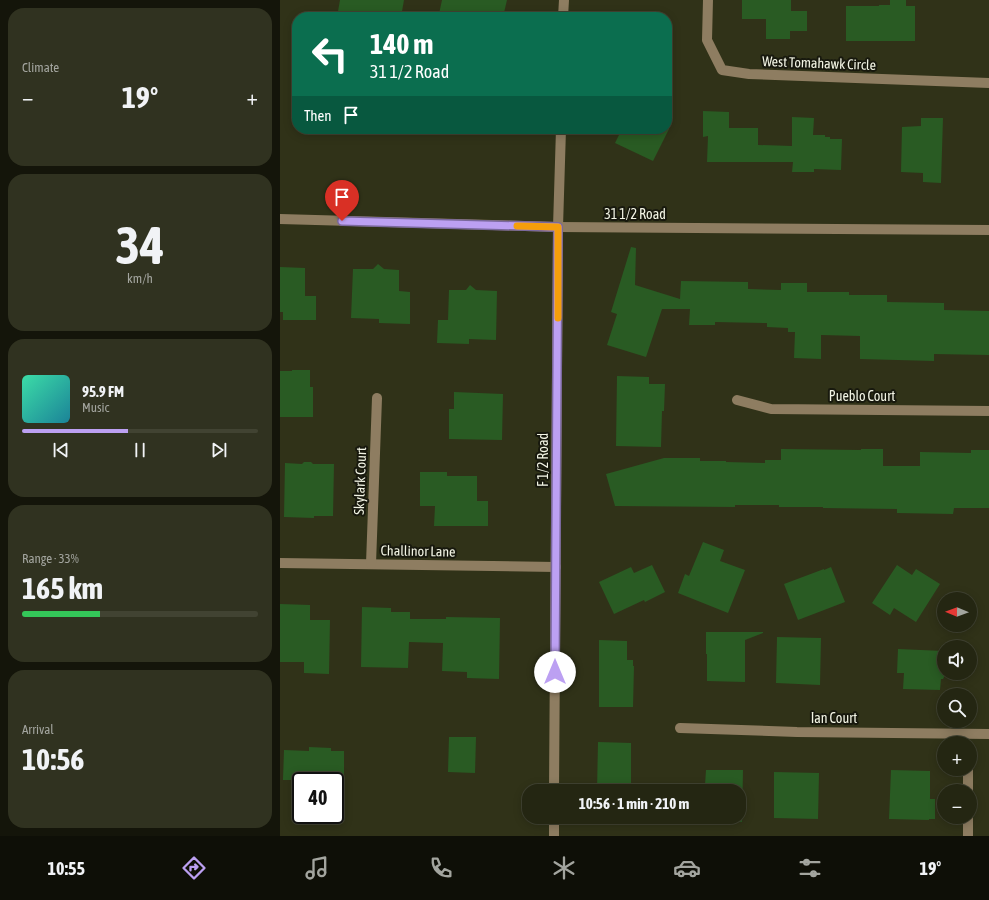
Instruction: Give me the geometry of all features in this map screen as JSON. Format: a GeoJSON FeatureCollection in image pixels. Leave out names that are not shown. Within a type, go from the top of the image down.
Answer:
{"type":"FeatureCollection","features":[{"type":"Feature","properties":{"kind":"street"},"geometry":{"type":"LineString","coordinates":[[563,12],[564,0]]}},
{"type":"Feature","properties":{"kind":"street","name":"West Tomahawk Circle"},"geometry":{"type":"LineString","coordinates":[[708,0],[707,40],[722,70],[749,74],[989,84]]}},
{"type":"Feature","properties":{"kind":"street","name":"F 1/2 Road"},"geometry":{"type":"LineString","coordinates":[[554,784],[558,227],[561,134]]}},
{"type":"Feature","properties":{"kind":"street","name":"31 1/2 Road"},"geometry":{"type":"LineString","coordinates":[[280,219],[558,227],[989,230]]}},
{"type":"Feature","properties":{"kind":"street","name":"Skylark Court"},"geometry":{"type":"LineString","coordinates":[[371,564],[377,398]]}},
{"type":"Feature","properties":{"kind":"street","name":"Pueblo Court"},"geometry":{"type":"LineString","coordinates":[[737,400],[771,409],[989,411]]}},
{"type":"Feature","properties":{"kind":"street","name":"Challinor Lane"},"geometry":{"type":"LineString","coordinates":[[280,563],[556,567]]}},
{"type":"Feature","properties":{"kind":"street","name":"Ian Court"},"geometry":{"type":"LineString","coordinates":[[680,728],[937,737]]}},
{"type":"Feature","properties":{"kind":"street","name":"Ian Court"},"geometry":{"type":"LineString","coordinates":[[977,736],[989,734]]}},
{"type":"Feature","properties":{"kind":"street"},"geometry":{"type":"LineString","coordinates":[[554,824],[554,836]]}},
{"type":"Feature","properties":{"kind":"street"},"geometry":{"type":"LineString","coordinates":[[968,824],[968,836]]}},
{"type":"Feature","properties":{"kind":"building"},"geometry":{"type":"Polygon","coordinates":[[[340,0],[404,0],[402,12],[338,12],[340,0]]]}},
{"type":"Feature","properties":{"kind":"building"},"geometry":{"type":"Polygon","coordinates":[[[442,0],[507,0],[504,12],[439,12],[442,0]]]}},
{"type":"Feature","properties":{"kind":"building"},"geometry":{"type":"Polygon","coordinates":[[[742,0],[791,0],[791,11],[807,11],[807,31],[790,31],[790,39],[766,39],[766,19],[742,19],[742,0]]]}},
{"type":"Feature","properties":{"kind":"building"},"geometry":{"type":"Polygon","coordinates":[[[890,0],[906,0],[906,6],[915,6],[915,41],[846,41],[846,6],[890,5],[890,0]]]}},
{"type":"Feature","properties":{"kind":"building"},"geometry":{"type":"Polygon","coordinates":[[[703,111],[729,112],[729,128],[758,128],[758,145],[792,146],[792,117],[814,118],[813,135],[825,135],[825,137],[830,137],[830,139],[842,139],[841,170],[814,169],[814,172],[792,172],[793,162],[707,162],[708,136],[703,137],[703,111]]]}},
{"type":"Feature","properties":{"kind":"building"},"geometry":{"type":"Polygon","coordinates":[[[921,118],[943,118],[941,183],[923,182],[923,173],[901,172],[902,127],[921,126],[921,118]]]}},
{"type":"Feature","properties":{"kind":"building"},"geometry":{"type":"Polygon","coordinates":[[[620,134],[666,134],[653,161],[615,143],[620,134]]]}},
{"type":"Feature","properties":{"kind":"building"},"geometry":{"type":"Polygon","coordinates":[[[631,247],[636,248],[635,285],[680,299],[681,281],[748,282],[748,289],[781,290],[781,283],[807,283],[807,292],[849,292],[849,295],[887,295],[887,302],[944,303],[944,310],[989,311],[989,355],[934,354],[934,361],[860,359],[860,336],[821,335],[821,359],[794,358],[795,332],[788,332],[788,328],[767,327],[767,323],[715,322],[715,325],[689,325],[690,309],[662,309],[646,357],[607,345],[617,314],[611,312],[631,247]]]}},
{"type":"Feature","properties":{"kind":"building"},"geometry":{"type":"Polygon","coordinates":[[[378,264],[384,269],[399,270],[399,291],[410,292],[410,324],[379,323],[379,319],[351,318],[353,269],[373,269],[378,264]]]}},
{"type":"Feature","properties":{"kind":"building"},"geometry":{"type":"Polygon","coordinates":[[[280,267],[305,268],[305,296],[316,296],[316,320],[283,320],[283,312],[280,312],[280,267]]]}},
{"type":"Feature","properties":{"kind":"building"},"geometry":{"type":"Polygon","coordinates":[[[470,285],[476,290],[497,291],[496,340],[469,339],[469,344],[437,343],[438,320],[448,320],[449,290],[466,290],[470,285]]]}},
{"type":"Feature","properties":{"kind":"building"},"geometry":{"type":"Polygon","coordinates":[[[310,370],[310,387],[313,387],[313,417],[280,417],[280,371],[310,370]]]}},
{"type":"Feature","properties":{"kind":"building"},"geometry":{"type":"Polygon","coordinates":[[[617,376],[649,377],[649,384],[665,384],[664,411],[662,411],[661,447],[616,446],[617,376]]]}},
{"type":"Feature","properties":{"kind":"building"},"geometry":{"type":"Polygon","coordinates":[[[454,392],[503,394],[502,440],[449,439],[449,409],[454,409],[454,392]]]}},
{"type":"Feature","properties":{"kind":"building"},"geometry":{"type":"Polygon","coordinates":[[[781,449],[883,449],[883,466],[920,466],[920,452],[971,453],[971,450],[989,450],[989,508],[954,508],[953,514],[897,513],[897,509],[779,507],[779,505],[735,505],[735,507],[615,506],[606,474],[664,458],[700,458],[700,461],[765,463],[765,460],[781,460],[781,449]]]}},
{"type":"Feature","properties":{"kind":"building"},"geometry":{"type":"Polygon","coordinates":[[[304,462],[311,462],[313,464],[334,464],[333,516],[314,516],[314,518],[284,517],[285,463],[302,464],[304,462]]]}},
{"type":"Feature","properties":{"kind":"building"},"geometry":{"type":"Polygon","coordinates":[[[420,472],[447,472],[447,476],[477,476],[477,501],[488,501],[488,526],[434,526],[435,506],[420,506],[420,472]]]}},
{"type":"Feature","properties":{"kind":"building"},"geometry":{"type":"Polygon","coordinates":[[[703,542],[724,550],[720,561],[745,570],[728,613],[678,593],[685,574],[689,576],[703,542]]]}},
{"type":"Feature","properties":{"kind":"building"},"geometry":{"type":"Polygon","coordinates":[[[652,565],[665,592],[645,602],[644,600],[614,614],[599,582],[631,567],[634,573],[652,565]]]}},
{"type":"Feature","properties":{"kind":"building"},"geometry":{"type":"Polygon","coordinates":[[[897,565],[912,575],[916,569],[940,584],[916,622],[894,608],[890,615],[872,603],[897,565]]]}},
{"type":"Feature","properties":{"kind":"building"},"geometry":{"type":"Polygon","coordinates":[[[831,567],[845,602],[798,620],[784,584],[831,567]]]}},
{"type":"Feature","properties":{"kind":"building"},"geometry":{"type":"Polygon","coordinates":[[[280,604],[310,605],[310,620],[330,620],[329,674],[304,673],[304,662],[280,662],[280,604]]]}},
{"type":"Feature","properties":{"kind":"building"},"geometry":{"type":"Polygon","coordinates":[[[362,607],[391,608],[391,612],[410,612],[410,619],[446,619],[446,617],[500,618],[499,679],[467,678],[467,672],[442,671],[443,643],[409,642],[408,668],[361,667],[362,607]]]}},
{"type":"Feature","properties":{"kind":"building"},"geometry":{"type":"Polygon","coordinates":[[[706,632],[763,632],[745,640],[745,682],[707,681],[706,632]]]}},
{"type":"Feature","properties":{"kind":"building"},"geometry":{"type":"Polygon","coordinates":[[[777,637],[821,638],[820,685],[776,683],[777,637]]]}},
{"type":"Feature","properties":{"kind":"building"},"geometry":{"type":"Polygon","coordinates":[[[599,640],[627,641],[627,660],[633,660],[634,666],[633,707],[599,707],[599,640]]]}},
{"type":"Feature","properties":{"kind":"building"},"geometry":{"type":"Polygon","coordinates":[[[898,649],[937,651],[937,680],[941,680],[940,688],[937,688],[937,690],[903,689],[904,673],[897,673],[898,649]]]}},
{"type":"Feature","properties":{"kind":"building"},"geometry":{"type":"Polygon","coordinates":[[[449,737],[476,737],[475,773],[448,772],[449,737]]]}},
{"type":"Feature","properties":{"kind":"building"},"geometry":{"type":"Polygon","coordinates":[[[598,742],[631,743],[631,784],[597,784],[598,742]]]}},
{"type":"Feature","properties":{"kind":"building"},"geometry":{"type":"Polygon","coordinates":[[[309,747],[331,748],[331,751],[344,751],[344,772],[292,772],[292,780],[283,780],[284,750],[309,751],[309,747]]]}},
{"type":"Feature","properties":{"kind":"building"},"geometry":{"type":"Polygon","coordinates":[[[706,770],[743,770],[743,784],[705,784],[706,770]]]}},
{"type":"Feature","properties":{"kind":"building"},"geometry":{"type":"Polygon","coordinates":[[[891,770],[930,771],[930,799],[935,799],[935,819],[889,819],[891,770]]]}},
{"type":"Feature","properties":{"kind":"building"},"geometry":{"type":"Polygon","coordinates":[[[774,772],[819,773],[818,819],[774,818],[774,772]]]}},
{"type":"Feature","properties":{"kind":"slow traffic"},"geometry":{"type":"LineString","coordinates":[[517,226],[558,227],[558,318]]}},
{"type":"Feature","properties":{"kind":"route"},"geometry":{"type":"LineString","coordinates":[[342,221],[558,227],[555,672]]}}]}
